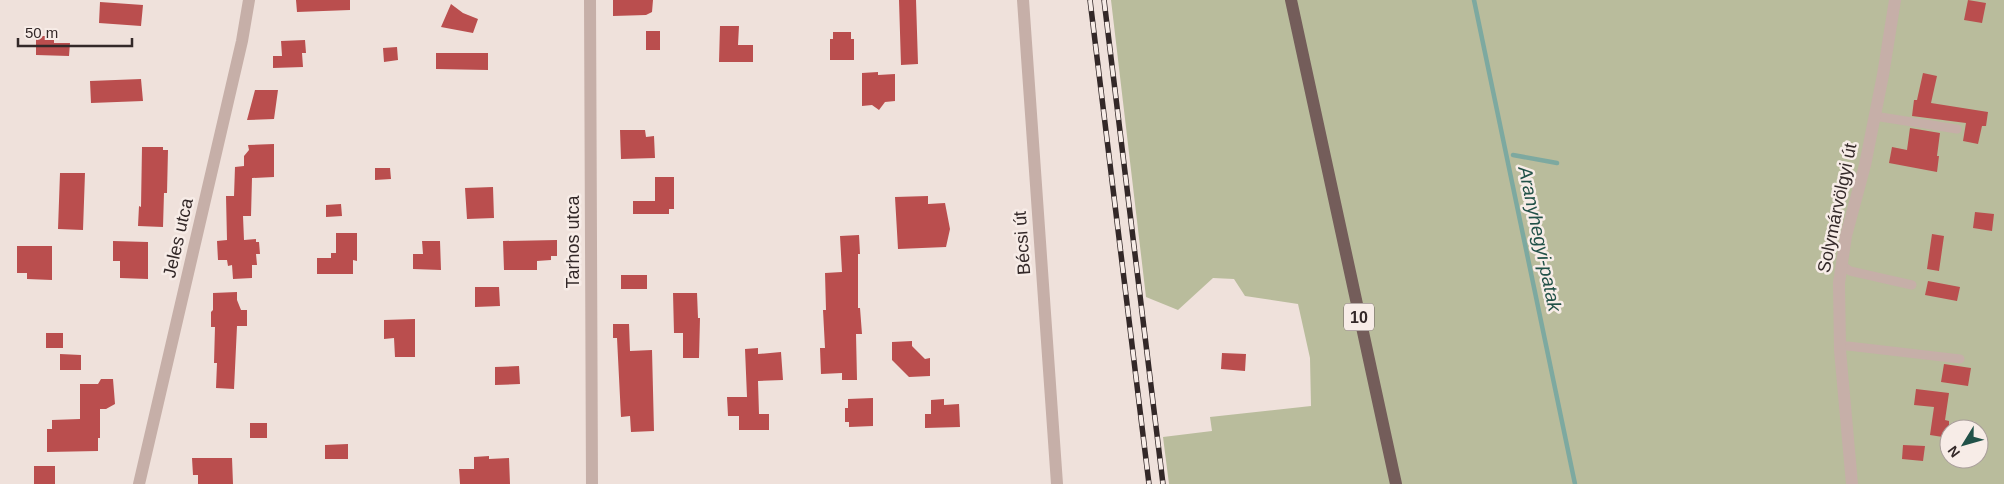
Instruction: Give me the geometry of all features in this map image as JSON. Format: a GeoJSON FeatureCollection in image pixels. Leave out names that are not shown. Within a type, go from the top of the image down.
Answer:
{"type":"FeatureCollection","features":[{"type":"Feature","properties":{"kind":"main road","name":"10"},"geometry":{"type":"LineString","coordinates":[[1291,0],[1396,484]]}},
{"type":"Feature","properties":{"kind":"street","name":"Jeles utca"},"geometry":{"type":"LineString","coordinates":[[139,484],[242,41],[249,0]]}},
{"type":"Feature","properties":{"kind":"street","name":"Tarhos utca"},"geometry":{"type":"LineString","coordinates":[[590,0],[592,484]]}},
{"type":"Feature","properties":{"kind":"street","name":"Bécsi út"},"geometry":{"type":"LineString","coordinates":[[1023,0],[1057,484]]}},
{"type":"Feature","properties":{"kind":"street","name":"Solymárvölgyi út"},"geometry":{"type":"LineString","coordinates":[[1852,484],[1840,346],[1839,283],[1846,236],[1864,166],[1895,0]]}},
{"type":"Feature","properties":{"kind":"lane"},"geometry":{"type":"LineString","coordinates":[[1874,116],[1957,129]]}},
{"type":"Feature","properties":{"kind":"lane"},"geometry":{"type":"LineString","coordinates":[[1842,265],[1850,270],[1912,285]]}},
{"type":"Feature","properties":{"kind":"lane"},"geometry":{"type":"LineString","coordinates":[[1840,346],[1960,359]]}},
{"type":"Feature","properties":{"kind":"green space"},"geometry":{"type":"Polygon","coordinates":[[[1111,0],[2004,0],[2004,484],[1169,484],[1163,437],[1212,431],[1210,417],[1311,406],[1310,358],[1298,304],[1245,296],[1234,279],[1213,278],[1178,310],[1146,297],[1111,0]]]}},
{"type":"Feature","properties":{"kind":"building"},"geometry":{"type":"Polygon","coordinates":[[[296,0],[350,0],[350,10],[297,12],[296,0]]]}},
{"type":"Feature","properties":{"kind":"building"},"geometry":{"type":"Polygon","coordinates":[[[613,0],[653,0],[652,12],[646,15],[613,16],[613,0]]]}},
{"type":"Feature","properties":{"kind":"building"},"geometry":{"type":"Polygon","coordinates":[[[899,0],[916,0],[918,64],[901,65],[899,0]]]}},
{"type":"Feature","properties":{"kind":"building"},"geometry":{"type":"Polygon","coordinates":[[[1968,0],[1986,3],[1982,23],[1964,20],[1968,0]]]}},
{"type":"Feature","properties":{"kind":"building"},"geometry":{"type":"Polygon","coordinates":[[[100,2],[143,5],[141,26],[99,23],[100,2]]]}},
{"type":"Feature","properties":{"kind":"building"},"geometry":{"type":"Polygon","coordinates":[[[451,4],[463,13],[478,19],[473,33],[441,27],[451,4]]]}},
{"type":"Feature","properties":{"kind":"building"},"geometry":{"type":"Polygon","coordinates":[[[720,26],[739,26],[738,45],[753,45],[753,62],[719,62],[720,26]]]}},
{"type":"Feature","properties":{"kind":"building"},"geometry":{"type":"Polygon","coordinates":[[[646,31],[660,31],[660,50],[646,50],[646,31]]]}},
{"type":"Feature","properties":{"kind":"building"},"geometry":{"type":"Polygon","coordinates":[[[833,32],[851,32],[851,39],[854,39],[854,60],[830,60],[830,39],[833,39],[833,32]]]}},
{"type":"Feature","properties":{"kind":"building"},"geometry":{"type":"Polygon","coordinates":[[[36,36],[54,36],[54,43],[70,43],[69,56],[36,55],[36,36]]]}},
{"type":"Feature","properties":{"kind":"building"},"geometry":{"type":"Polygon","coordinates":[[[305,40],[306,53],[302,53],[303,67],[273,68],[273,56],[282,56],[281,41],[305,40]]]}},
{"type":"Feature","properties":{"kind":"building"},"geometry":{"type":"Polygon","coordinates":[[[397,47],[398,60],[384,62],[383,48],[397,47]]]}},
{"type":"Feature","properties":{"kind":"building"},"geometry":{"type":"Polygon","coordinates":[[[436,53],[488,53],[488,70],[436,69],[436,53]]]}},
{"type":"Feature","properties":{"kind":"building"},"geometry":{"type":"Polygon","coordinates":[[[878,72],[878,75],[895,74],[895,101],[885,102],[879,110],[872,105],[862,106],[862,73],[878,72]]]}},
{"type":"Feature","properties":{"kind":"building"},"geometry":{"type":"Polygon","coordinates":[[[1923,73],[1937,76],[1931,103],[1988,112],[1986,126],[1982,126],[1978,144],[1963,141],[1966,123],[1912,116],[1914,100],[1917,100],[1923,73]]]}},
{"type":"Feature","properties":{"kind":"building"},"geometry":{"type":"Polygon","coordinates":[[[141,79],[143,101],[91,103],[90,81],[141,79]]]}},
{"type":"Feature","properties":{"kind":"building"},"geometry":{"type":"Polygon","coordinates":[[[255,90],[278,90],[274,119],[247,120],[255,90]]]}},
{"type":"Feature","properties":{"kind":"building"},"geometry":{"type":"Polygon","coordinates":[[[1910,128],[1940,133],[1937,172],[1889,163],[1892,147],[1907,150],[1910,128]]]}},
{"type":"Feature","properties":{"kind":"building"},"geometry":{"type":"Polygon","coordinates":[[[620,130],[645,130],[646,137],[654,136],[655,158],[621,159],[620,130]]]}},
{"type":"Feature","properties":{"kind":"building"},"geometry":{"type":"Polygon","coordinates":[[[274,144],[274,177],[252,178],[251,216],[243,216],[244,240],[256,239],[256,242],[259,242],[260,254],[256,254],[257,265],[252,265],[252,278],[233,279],[232,265],[228,266],[227,260],[218,260],[217,241],[227,240],[226,196],[234,196],[235,167],[244,166],[244,156],[249,150],[248,145],[274,144]]]}},
{"type":"Feature","properties":{"kind":"building"},"geometry":{"type":"Polygon","coordinates":[[[142,147],[163,147],[163,150],[168,150],[167,193],[164,193],[163,227],[138,226],[139,206],[141,207],[142,147]]]}},
{"type":"Feature","properties":{"kind":"building"},"geometry":{"type":"Polygon","coordinates":[[[375,168],[390,168],[391,179],[375,180],[375,168]]]}},
{"type":"Feature","properties":{"kind":"building"},"geometry":{"type":"Polygon","coordinates":[[[60,173],[85,173],[83,230],[58,229],[60,173]]]}},
{"type":"Feature","properties":{"kind":"building"},"geometry":{"type":"Polygon","coordinates":[[[655,177],[674,177],[674,209],[669,209],[669,214],[633,214],[633,201],[655,201],[655,177]]]}},
{"type":"Feature","properties":{"kind":"building"},"geometry":{"type":"Polygon","coordinates":[[[493,187],[494,218],[467,219],[465,188],[493,187]]]}},
{"type":"Feature","properties":{"kind":"building"},"geometry":{"type":"Polygon","coordinates":[[[928,196],[928,204],[945,203],[950,229],[946,247],[898,249],[895,197],[928,196]]]}},
{"type":"Feature","properties":{"kind":"building"},"geometry":{"type":"Polygon","coordinates":[[[341,204],[342,216],[326,217],[326,205],[341,204]]]}},
{"type":"Feature","properties":{"kind":"building"},"geometry":{"type":"Polygon","coordinates":[[[1975,212],[1994,214],[1992,231],[1973,228],[1975,212]]]}},
{"type":"Feature","properties":{"kind":"building"},"geometry":{"type":"Polygon","coordinates":[[[336,233],[357,233],[357,261],[353,260],[353,274],[317,274],[317,258],[331,258],[331,253],[336,253],[336,233]]]}},
{"type":"Feature","properties":{"kind":"building"},"geometry":{"type":"Polygon","coordinates":[[[1932,234],[1944,236],[1939,271],[1927,269],[1932,234]]]}},
{"type":"Feature","properties":{"kind":"building"},"geometry":{"type":"Polygon","coordinates":[[[859,235],[858,308],[860,308],[862,334],[856,334],[857,380],[842,380],[842,373],[821,374],[820,348],[825,348],[823,310],[826,310],[825,273],[842,272],[840,236],[859,235]]]}},
{"type":"Feature","properties":{"kind":"building"},"geometry":{"type":"Polygon","coordinates":[[[557,240],[557,256],[551,256],[551,260],[537,261],[537,270],[504,270],[503,241],[557,240]]]}},
{"type":"Feature","properties":{"kind":"building"},"geometry":{"type":"Polygon","coordinates":[[[113,241],[148,242],[148,279],[120,278],[120,261],[113,261],[113,241]]]}},
{"type":"Feature","properties":{"kind":"building"},"geometry":{"type":"Polygon","coordinates":[[[422,241],[440,241],[441,270],[413,269],[413,254],[423,254],[422,241]]]}},
{"type":"Feature","properties":{"kind":"building"},"geometry":{"type":"Polygon","coordinates":[[[17,246],[52,246],[52,280],[27,279],[27,273],[17,273],[17,246]]]}},
{"type":"Feature","properties":{"kind":"building"},"geometry":{"type":"Polygon","coordinates":[[[621,275],[647,275],[647,289],[621,289],[621,275]]]}},
{"type":"Feature","properties":{"kind":"building"},"geometry":{"type":"Polygon","coordinates":[[[1928,281],[1960,287],[1957,301],[1925,295],[1928,281]]]}},
{"type":"Feature","properties":{"kind":"building"},"geometry":{"type":"Polygon","coordinates":[[[475,287],[499,287],[500,306],[475,307],[475,287]]]}},
{"type":"Feature","properties":{"kind":"building"},"geometry":{"type":"Polygon","coordinates":[[[237,292],[237,300],[241,310],[247,310],[247,326],[237,326],[234,389],[216,388],[217,363],[214,363],[215,327],[211,327],[213,293],[237,292]]]}},
{"type":"Feature","properties":{"kind":"building"},"geometry":{"type":"Polygon","coordinates":[[[673,293],[697,293],[698,318],[700,318],[699,358],[683,358],[683,333],[674,333],[673,293]]]}},
{"type":"Feature","properties":{"kind":"building"},"geometry":{"type":"Polygon","coordinates":[[[415,319],[415,357],[395,357],[394,338],[384,339],[384,320],[415,319]]]}},
{"type":"Feature","properties":{"kind":"building"},"geometry":{"type":"Polygon","coordinates":[[[613,324],[629,324],[630,351],[652,350],[654,431],[631,432],[630,416],[621,417],[617,338],[613,338],[613,324]]]}},
{"type":"Feature","properties":{"kind":"building"},"geometry":{"type":"Polygon","coordinates":[[[46,333],[63,333],[63,348],[46,348],[46,333]]]}},
{"type":"Feature","properties":{"kind":"building"},"geometry":{"type":"Polygon","coordinates":[[[912,341],[912,346],[925,359],[930,358],[930,376],[909,377],[892,360],[892,342],[912,341]]]}},
{"type":"Feature","properties":{"kind":"building"},"geometry":{"type":"Polygon","coordinates":[[[758,348],[758,354],[781,352],[783,380],[758,381],[759,414],[769,414],[769,430],[739,430],[739,416],[728,416],[727,397],[747,397],[745,349],[758,348]]]}},
{"type":"Feature","properties":{"kind":"building"},"geometry":{"type":"Polygon","coordinates":[[[1222,353],[1246,354],[1245,371],[1221,369],[1222,353]]]}},
{"type":"Feature","properties":{"kind":"building"},"geometry":{"type":"Polygon","coordinates":[[[60,354],[81,355],[81,370],[60,370],[60,354]]]}},
{"type":"Feature","properties":{"kind":"building"},"geometry":{"type":"Polygon","coordinates":[[[1944,364],[1971,368],[1968,386],[1941,382],[1944,364]]]}},
{"type":"Feature","properties":{"kind":"building"},"geometry":{"type":"Polygon","coordinates":[[[519,366],[520,384],[495,385],[495,367],[519,366]]]}},
{"type":"Feature","properties":{"kind":"building"},"geometry":{"type":"Polygon","coordinates":[[[101,379],[113,379],[115,404],[106,409],[100,409],[98,451],[47,452],[47,429],[52,429],[52,420],[80,419],[80,384],[98,384],[101,379]]]}},
{"type":"Feature","properties":{"kind":"building"},"geometry":{"type":"Polygon","coordinates":[[[1916,389],[1949,393],[1945,419],[1939,419],[1939,436],[1930,435],[1934,407],[1914,405],[1916,389]]]}},
{"type":"Feature","properties":{"kind":"building"},"geometry":{"type":"Polygon","coordinates":[[[873,398],[873,426],[849,427],[849,422],[845,422],[845,408],[848,408],[848,399],[873,398]]]}},
{"type":"Feature","properties":{"kind":"building"},"geometry":{"type":"Polygon","coordinates":[[[944,399],[944,405],[959,404],[960,427],[925,428],[925,414],[931,414],[931,400],[944,399]]]}},
{"type":"Feature","properties":{"kind":"building"},"geometry":{"type":"Polygon","coordinates":[[[250,423],[267,423],[267,438],[250,438],[250,423]]]}},
{"type":"Feature","properties":{"kind":"building"},"geometry":{"type":"Polygon","coordinates":[[[348,444],[348,459],[325,459],[325,445],[348,444]]]}},
{"type":"Feature","properties":{"kind":"building"},"geometry":{"type":"Polygon","coordinates":[[[1903,445],[1925,446],[1923,461],[1902,459],[1903,445]]]}},
{"type":"Feature","properties":{"kind":"building"},"geometry":{"type":"Polygon","coordinates":[[[489,456],[489,459],[509,458],[510,484],[460,484],[459,469],[474,469],[474,457],[489,456]]]}},
{"type":"Feature","properties":{"kind":"building"},"geometry":{"type":"Polygon","coordinates":[[[192,458],[232,458],[233,484],[198,484],[198,475],[193,475],[192,458]]]}},
{"type":"Feature","properties":{"kind":"building"},"geometry":{"type":"Polygon","coordinates":[[[34,466],[55,466],[55,484],[34,484],[34,466]]]}},
{"type":"Feature","properties":{"kind":"waterway","name":"Aranyhegyi-patak"},"geometry":{"type":"LineString","coordinates":[[1474,0],[1575,484]]}},
{"type":"Feature","properties":{"kind":"waterway"},"geometry":{"type":"LineString","coordinates":[[1513,155],[1557,163]]}},
{"type":"Feature","properties":{"kind":"railway"},"geometry":{"type":"LineString","coordinates":[[1090,0],[1149,484]]}},
{"type":"Feature","properties":{"kind":"railway"},"geometry":{"type":"LineString","coordinates":[[1104,0],[1163,484]]}}]}
